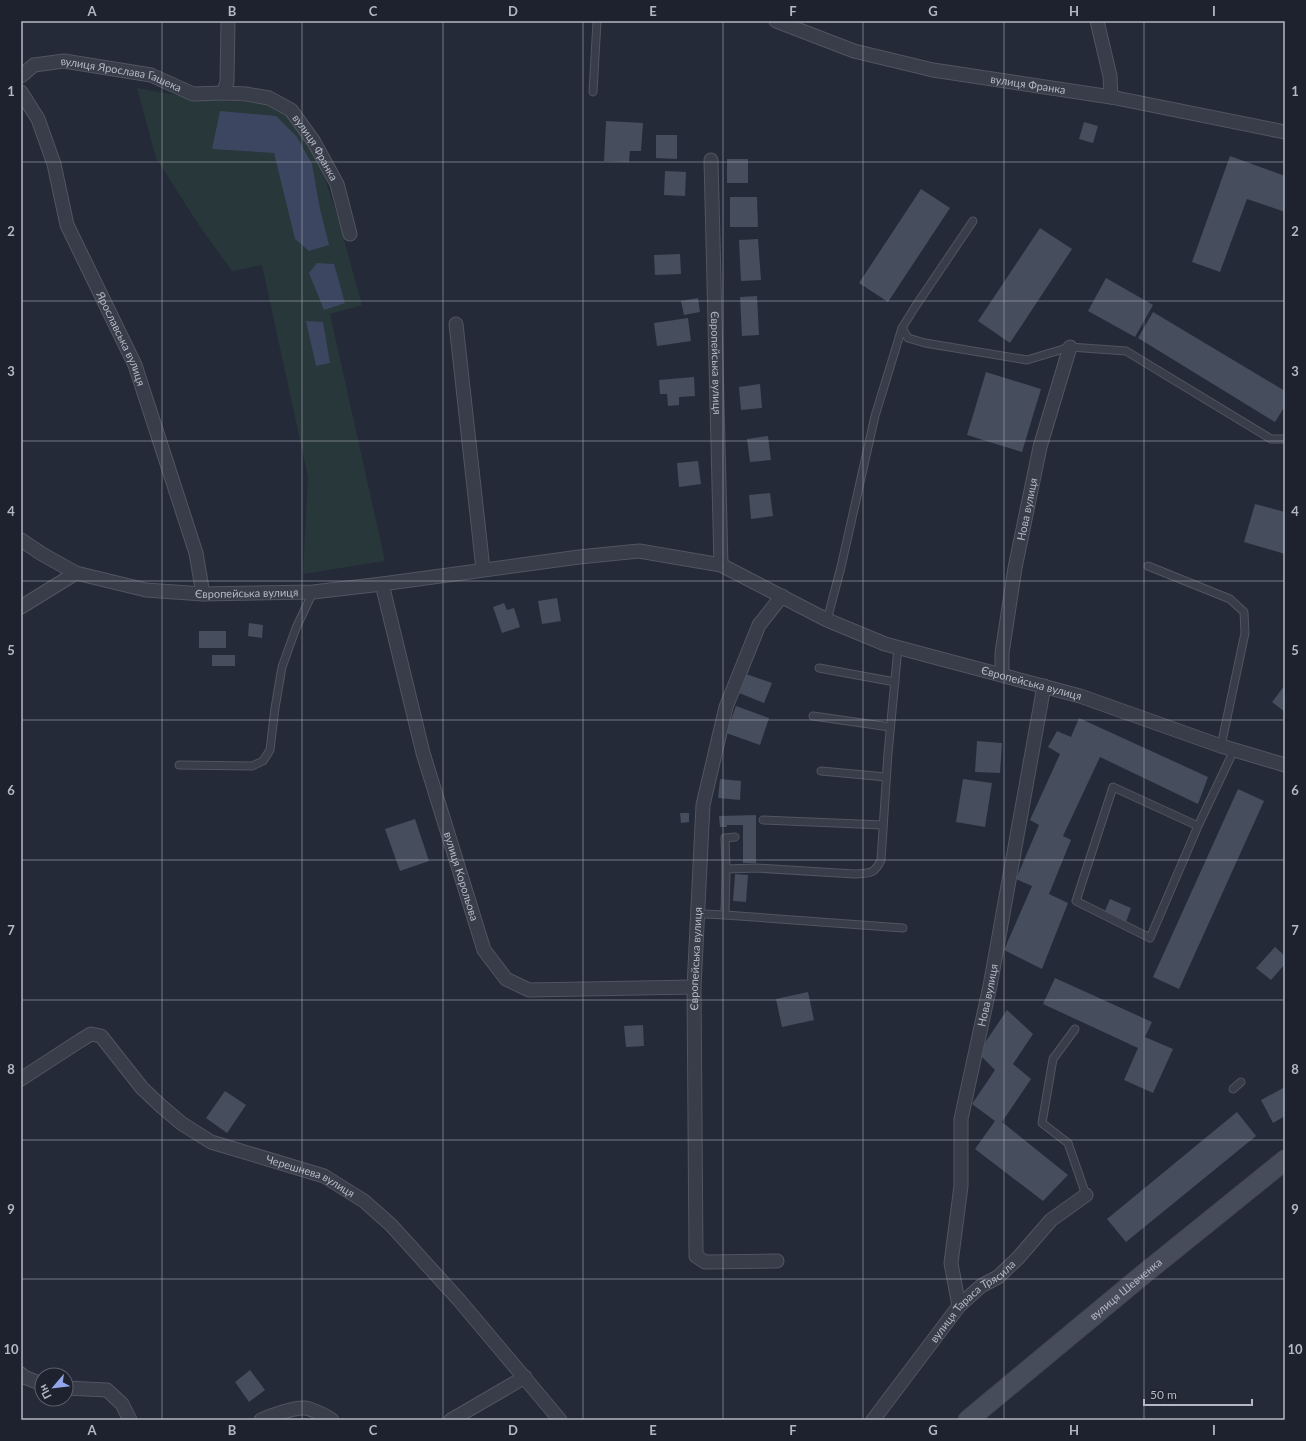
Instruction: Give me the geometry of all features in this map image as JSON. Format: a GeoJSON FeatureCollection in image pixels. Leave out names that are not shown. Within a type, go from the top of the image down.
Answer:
{"type":"FeatureCollection","features":[{"type":"Feature","properties":{"kind":"main road","name":"вулиця Шевченка"},"geometry":{"type":"LineString","coordinates":[[968,1420],[1144,1273],[1285,1160]]}},
{"type":"Feature","properties":{"kind":"street"},"geometry":{"type":"LineString","coordinates":[[223,93],[227,82],[228,21]]}},
{"type":"Feature","properties":{"kind":"street","name":"вулиця Франка"},"geometry":{"type":"LineString","coordinates":[[776,21],[854,51],[933,70],[1111,97],[1285,132]]}},
{"type":"Feature","properties":{"kind":"street"},"geometry":{"type":"LineString","coordinates":[[1097,21],[1110,76],[1111,97]]}},
{"type":"Feature","properties":{"kind":"street","name":"вулиця Ярослава Гашека"},"geometry":{"type":"LineString","coordinates":[[21,76],[34,65],[64,61],[150,75],[193,94],[223,93]]}},
{"type":"Feature","properties":{"kind":"street","name":"Ярославська вулиця"},"geometry":{"type":"LineString","coordinates":[[21,92],[38,119],[54,164],[67,225],[135,365],[196,554],[203,594]]}},
{"type":"Feature","properties":{"kind":"street","name":"вулиця Франка"},"geometry":{"type":"LineString","coordinates":[[223,93],[246,94],[270,98],[291,110],[314,142],[337,184],[350,234]]}},
{"type":"Feature","properties":{"kind":"street","name":"Європейська вулиця"},"geometry":{"type":"LineString","coordinates":[[711,160],[721,565]]}},
{"type":"Feature","properties":{"kind":"street"},"geometry":{"type":"LineString","coordinates":[[456,324],[483,569]]}},
{"type":"Feature","properties":{"kind":"street","name":"Нова вулиця"},"geometry":{"type":"LineString","coordinates":[[1002,674],[1002,653],[1015,568],[1040,447],[1070,347]]}},
{"type":"Feature","properties":{"kind":"street","name":"Європейська вулиця"},"geometry":{"type":"LineString","coordinates":[[21,540],[42,554],[76,573],[146,590],[203,594],[313,592],[578,557],[639,551],[721,565],[827,620],[885,644],[1080,696],[1221,746],[1285,765]]}},
{"type":"Feature","properties":{"kind":"street"},"geometry":{"type":"LineString","coordinates":[[21,607],[76,573]]}},
{"type":"Feature","properties":{"kind":"street","name":"вулиця Корольова"},"geometry":{"type":"LineString","coordinates":[[382,584],[422,753],[484,950],[488,956],[506,979],[529,990],[694,987]]}},
{"type":"Feature","properties":{"kind":"street","name":"Європейська вулиця"},"geometry":{"type":"LineString","coordinates":[[777,1261],[705,1262],[696,1256],[694,987],[703,805],[726,707],[759,625],[782,596]]}},
{"type":"Feature","properties":{"kind":"street","name":"Нова вулиця"},"geometry":{"type":"LineString","coordinates":[[959,1306],[951,1262],[961,1186],[961,1119],[990,986],[1044,686]]}},
{"type":"Feature","properties":{"kind":"street","name":"Черешнева вулиця"},"geometry":{"type":"LineString","coordinates":[[21,1079],[90,1034],[101,1036],[142,1088],[181,1123],[211,1142],[324,1176],[364,1201],[391,1225],[459,1300],[560,1420]]}},
{"type":"Feature","properties":{"kind":"street","name":"вулиця Тараса Трясила"},"geometry":{"type":"LineString","coordinates":[[873,1420],[959,1306],[981,1286],[998,1277],[1018,1258],[1051,1220],[1086,1195]]}},
{"type":"Feature","properties":{"kind":"street"},"geometry":{"type":"LineString","coordinates":[[21,1374],[24,1377],[34,1381]]}},
{"type":"Feature","properties":{"kind":"street"},"geometry":{"type":"LineString","coordinates":[[451,1420],[525,1378]]}},
{"type":"Feature","properties":{"kind":"street"},"geometry":{"type":"LineString","coordinates":[[74,1388],[107,1390],[122,1404],[130,1420]]}},
{"type":"Feature","properties":{"kind":"street"},"geometry":{"type":"LineString","coordinates":[[261,1420],[274,1415],[304,1408],[332,1420]]}},
{"type":"Feature","properties":{"kind":"lane"},"geometry":{"type":"LineString","coordinates":[[593,92],[598,21]]}},
{"type":"Feature","properties":{"kind":"lane"},"geometry":{"type":"LineString","coordinates":[[827,620],[841,567],[875,416],[902,328],[914,307],[973,221]]}},
{"type":"Feature","properties":{"kind":"lane"},"geometry":{"type":"LineString","coordinates":[[902,328],[908,338],[925,343],[1027,360],[1070,347],[1126,351],[1271,439],[1285,439]]}},
{"type":"Feature","properties":{"kind":"lane"},"geometry":{"type":"LineString","coordinates":[[1148,566],[1230,599],[1244,612],[1245,633],[1221,746]]}},
{"type":"Feature","properties":{"kind":"lane"},"geometry":{"type":"LineString","coordinates":[[179,765],[252,766],[263,761],[270,750],[282,667],[296,628],[313,592]]}},
{"type":"Feature","properties":{"kind":"lane"},"geometry":{"type":"LineString","coordinates":[[726,868],[756,868],[854,874],[868,873],[876,869],[881,860],[890,727],[898,648]]}},
{"type":"Feature","properties":{"kind":"lane"},"geometry":{"type":"LineString","coordinates":[[819,668],[895,682]]}},
{"type":"Feature","properties":{"kind":"lane"},"geometry":{"type":"LineString","coordinates":[[813,716],[890,727]]}},
{"type":"Feature","properties":{"kind":"lane"},"geometry":{"type":"LineString","coordinates":[[1198,826],[1113,787],[1076,901],[1150,938],[1198,826],[1234,750]]}},
{"type":"Feature","properties":{"kind":"lane"},"geometry":{"type":"LineString","coordinates":[[821,771],[886,777]]}},
{"type":"Feature","properties":{"kind":"lane"},"geometry":{"type":"LineString","coordinates":[[763,820],[883,825]]}},
{"type":"Feature","properties":{"kind":"lane"},"geometry":{"type":"LineString","coordinates":[[725,915],[725,838],[735,837]]}},
{"type":"Feature","properties":{"kind":"lane"},"geometry":{"type":"LineString","coordinates":[[705,914],[903,928]]}},
{"type":"Feature","properties":{"kind":"lane"},"geometry":{"type":"LineString","coordinates":[[1075,1029],[1053,1059],[1042,1123],[1068,1143],[1086,1195]]}},
{"type":"Feature","properties":{"kind":"lane"},"geometry":{"type":"LineString","coordinates":[[1233,1089],[1241,1082]]}},
{"type":"Feature","properties":{"kind":"shaded area"},"geometry":{"type":"Polygon","coordinates":[[[137,88],[192,98],[265,104],[288,116],[319,161],[338,218],[362,305],[330,314],[385,561],[303,574],[308,477],[262,265],[232,271],[200,227],[156,158],[137,88]]]}},
{"type":"Feature","properties":{"kind":"water"},"geometry":{"type":"Polygon","coordinates":[[[220,111],[276,116],[297,137],[312,164],[320,209],[329,245],[309,251],[295,239],[274,153],[212,149],[220,111]]]}},
{"type":"Feature","properties":{"kind":"water"},"geometry":{"type":"Polygon","coordinates":[[[317,263],[334,264],[345,303],[324,310],[309,273],[317,263]]]}},
{"type":"Feature","properties":{"kind":"water"},"geometry":{"type":"Polygon","coordinates":[[[306,321],[323,322],[330,363],[316,366],[306,321]]]}},
{"type":"Feature","properties":{"kind":"building"},"geometry":{"type":"Polygon","coordinates":[[[606,121],[643,123],[641,151],[630,151],[629,162],[604,161],[606,121]]]}},
{"type":"Feature","properties":{"kind":"building"},"geometry":{"type":"Polygon","coordinates":[[[1084,122],[1098,126],[1093,143],[1079,139],[1084,122]]]}},
{"type":"Feature","properties":{"kind":"building"},"geometry":{"type":"Polygon","coordinates":[[[656,135],[677,135],[677,159],[656,158],[656,135]]]}},
{"type":"Feature","properties":{"kind":"building"},"geometry":{"type":"Polygon","coordinates":[[[1230,156],[1285,176],[1285,212],[1247,199],[1220,272],[1192,262],[1230,156]]]}},
{"type":"Feature","properties":{"kind":"building"},"geometry":{"type":"Polygon","coordinates":[[[727,159],[748,159],[748,183],[727,183],[727,159]]]}},
{"type":"Feature","properties":{"kind":"building"},"geometry":{"type":"Polygon","coordinates":[[[665,171],[686,172],[685,196],[664,195],[665,171]]]}},
{"type":"Feature","properties":{"kind":"building"},"geometry":{"type":"Polygon","coordinates":[[[921,189],[950,208],[888,302],[859,283],[921,189]]]}},
{"type":"Feature","properties":{"kind":"building"},"geometry":{"type":"Polygon","coordinates":[[[730,197],[757,197],[758,227],[730,227],[730,197]]]}},
{"type":"Feature","properties":{"kind":"building"},"geometry":{"type":"Polygon","coordinates":[[[1040,228],[1072,249],[1010,343],[978,321],[1040,228]]]}},
{"type":"Feature","properties":{"kind":"building"},"geometry":{"type":"Polygon","coordinates":[[[758,239],[761,280],[741,281],[739,240],[758,239]]]}},
{"type":"Feature","properties":{"kind":"building"},"geometry":{"type":"Polygon","coordinates":[[[680,254],[681,274],[655,275],[654,255],[680,254]]]}},
{"type":"Feature","properties":{"kind":"building"},"geometry":{"type":"Polygon","coordinates":[[[1106,278],[1153,305],[1135,337],[1088,311],[1106,278]]]}},
{"type":"Feature","properties":{"kind":"building"},"geometry":{"type":"Polygon","coordinates":[[[757,296],[759,335],[742,336],[740,297],[757,296]]]}},
{"type":"Feature","properties":{"kind":"building"},"geometry":{"type":"Polygon","coordinates":[[[698,298],[700,312],[684,315],[681,301],[698,298]]]}},
{"type":"Feature","properties":{"kind":"building"},"geometry":{"type":"Polygon","coordinates":[[[1153,312],[1285,391],[1285,406],[1275,422],[1138,338],[1153,312]]]}},
{"type":"Feature","properties":{"kind":"building"},"geometry":{"type":"Polygon","coordinates":[[[688,318],[691,341],[657,346],[654,323],[688,318]]]}},
{"type":"Feature","properties":{"kind":"building"},"geometry":{"type":"Polygon","coordinates":[[[986,372],[1041,389],[1022,452],[967,435],[986,372]]]}},
{"type":"Feature","properties":{"kind":"building"},"geometry":{"type":"Polygon","coordinates":[[[694,377],[695,396],[679,397],[679,405],[668,406],[667,394],[660,394],[659,380],[694,377]]]}},
{"type":"Feature","properties":{"kind":"building"},"geometry":{"type":"Polygon","coordinates":[[[760,384],[762,408],[741,410],[739,387],[760,384]]]}},
{"type":"Feature","properties":{"kind":"building"},"geometry":{"type":"Polygon","coordinates":[[[768,436],[771,460],[750,462],[747,439],[768,436]]]}},
{"type":"Feature","properties":{"kind":"building"},"geometry":{"type":"Polygon","coordinates":[[[698,461],[701,484],[679,487],[677,463],[698,461]]]}},
{"type":"Feature","properties":{"kind":"building"},"geometry":{"type":"Polygon","coordinates":[[[770,493],[773,516],[751,519],[749,495],[770,493]]]}},
{"type":"Feature","properties":{"kind":"building"},"geometry":{"type":"Polygon","coordinates":[[[1255,504],[1285,512],[1285,554],[1244,542],[1255,504]]]}},
{"type":"Feature","properties":{"kind":"building"},"geometry":{"type":"Polygon","coordinates":[[[557,598],[561,621],[542,624],[538,601],[557,598]]]}},
{"type":"Feature","properties":{"kind":"building"},"geometry":{"type":"Polygon","coordinates":[[[504,603],[507,610],[514,608],[520,627],[502,633],[493,607],[504,603]]]}},
{"type":"Feature","properties":{"kind":"building"},"geometry":{"type":"Polygon","coordinates":[[[249,623],[263,625],[262,638],[248,636],[249,623]]]}},
{"type":"Feature","properties":{"kind":"building"},"geometry":{"type":"Polygon","coordinates":[[[199,631],[226,631],[226,648],[199,648],[199,631]]]}},
{"type":"Feature","properties":{"kind":"building"},"geometry":{"type":"Polygon","coordinates":[[[212,655],[235,655],[235,666],[212,666],[212,655]]]}},
{"type":"Feature","properties":{"kind":"building"},"geometry":{"type":"Polygon","coordinates":[[[746,674],[772,683],[764,703],[739,693],[746,674]]]}},
{"type":"Feature","properties":{"kind":"building"},"geometry":{"type":"Polygon","coordinates":[[[1285,685],[1285,712],[1272,702],[1285,685]]]}},
{"type":"Feature","properties":{"kind":"building"},"geometry":{"type":"Polygon","coordinates":[[[736,706],[769,718],[760,745],[726,733],[736,706]]]}},
{"type":"Feature","properties":{"kind":"building"},"geometry":{"type":"Polygon","coordinates":[[[1079,718],[1208,777],[1198,804],[1100,757],[1063,836],[1071,840],[1049,894],[1068,903],[1042,969],[1004,950],[1032,886],[1016,879],[1039,825],[1030,820],[1060,754],[1048,747],[1057,731],[1071,737],[1079,718]]]}},
{"type":"Feature","properties":{"kind":"building"},"geometry":{"type":"Polygon","coordinates":[[[977,741],[1002,743],[1000,773],[975,772],[977,741]]]}},
{"type":"Feature","properties":{"kind":"building"},"geometry":{"type":"Polygon","coordinates":[[[720,779],[741,781],[740,800],[718,798],[720,779]]]}},
{"type":"Feature","properties":{"kind":"building"},"geometry":{"type":"Polygon","coordinates":[[[963,779],[992,783],[985,827],[956,822],[963,779]]]}},
{"type":"Feature","properties":{"kind":"building"},"geometry":{"type":"Polygon","coordinates":[[[1238,789],[1264,801],[1179,989],[1153,977],[1238,789]]]}},
{"type":"Feature","properties":{"kind":"building"},"geometry":{"type":"Polygon","coordinates":[[[680,813],[689,813],[689,822],[681,823],[680,813]]]}},
{"type":"Feature","properties":{"kind":"building"},"geometry":{"type":"Polygon","coordinates":[[[756,815],[756,863],[743,863],[743,825],[727,825],[727,827],[720,827],[719,816],[756,815]]]}},
{"type":"Feature","properties":{"kind":"building"},"geometry":{"type":"Polygon","coordinates":[[[415,819],[429,861],[400,871],[385,829],[415,819]]]}},
{"type":"Feature","properties":{"kind":"building"},"geometry":{"type":"Polygon","coordinates":[[[735,874],[748,875],[746,902],[733,901],[735,874]]]}},
{"type":"Feature","properties":{"kind":"building"},"geometry":{"type":"Polygon","coordinates":[[[1110,899],[1131,908],[1126,922],[1104,913],[1110,899]]]}},
{"type":"Feature","properties":{"kind":"building"},"geometry":{"type":"Polygon","coordinates":[[[1275,947],[1285,956],[1285,964],[1271,980],[1256,968],[1275,947]]]}},
{"type":"Feature","properties":{"kind":"building"},"geometry":{"type":"Polygon","coordinates":[[[1055,978],[1152,1022],[1145,1037],[1173,1049],[1153,1093],[1124,1080],[1138,1048],[1043,1004],[1055,978]]]}},
{"type":"Feature","properties":{"kind":"building"},"geometry":{"type":"Polygon","coordinates":[[[808,992],[814,1020],[782,1027],[776,999],[808,992]]]}},
{"type":"Feature","properties":{"kind":"building"},"geometry":{"type":"Polygon","coordinates":[[[1007,1010],[1033,1034],[1013,1064],[1031,1079],[1002,1122],[1068,1175],[1043,1201],[975,1149],[995,1121],[972,1104],[995,1070],[978,1053],[1007,1010]]]}},
{"type":"Feature","properties":{"kind":"building"},"geometry":{"type":"Polygon","coordinates":[[[643,1025],[644,1046],[626,1047],[624,1026],[643,1025]]]}},
{"type":"Feature","properties":{"kind":"building"},"geometry":{"type":"Polygon","coordinates":[[[1285,1087],[1285,1116],[1273,1123],[1261,1100],[1285,1087]]]}},
{"type":"Feature","properties":{"kind":"building"},"geometry":{"type":"Polygon","coordinates":[[[225,1091],[246,1105],[227,1133],[206,1118],[225,1091]]]}},
{"type":"Feature","properties":{"kind":"building"},"geometry":{"type":"Polygon","coordinates":[[[1237,1112],[1256,1136],[1126,1242],[1107,1219],[1237,1112]]]}},
{"type":"Feature","properties":{"kind":"building"},"geometry":{"type":"Polygon","coordinates":[[[250,1370],[265,1390],[249,1402],[235,1382],[250,1370]]]}}]}
